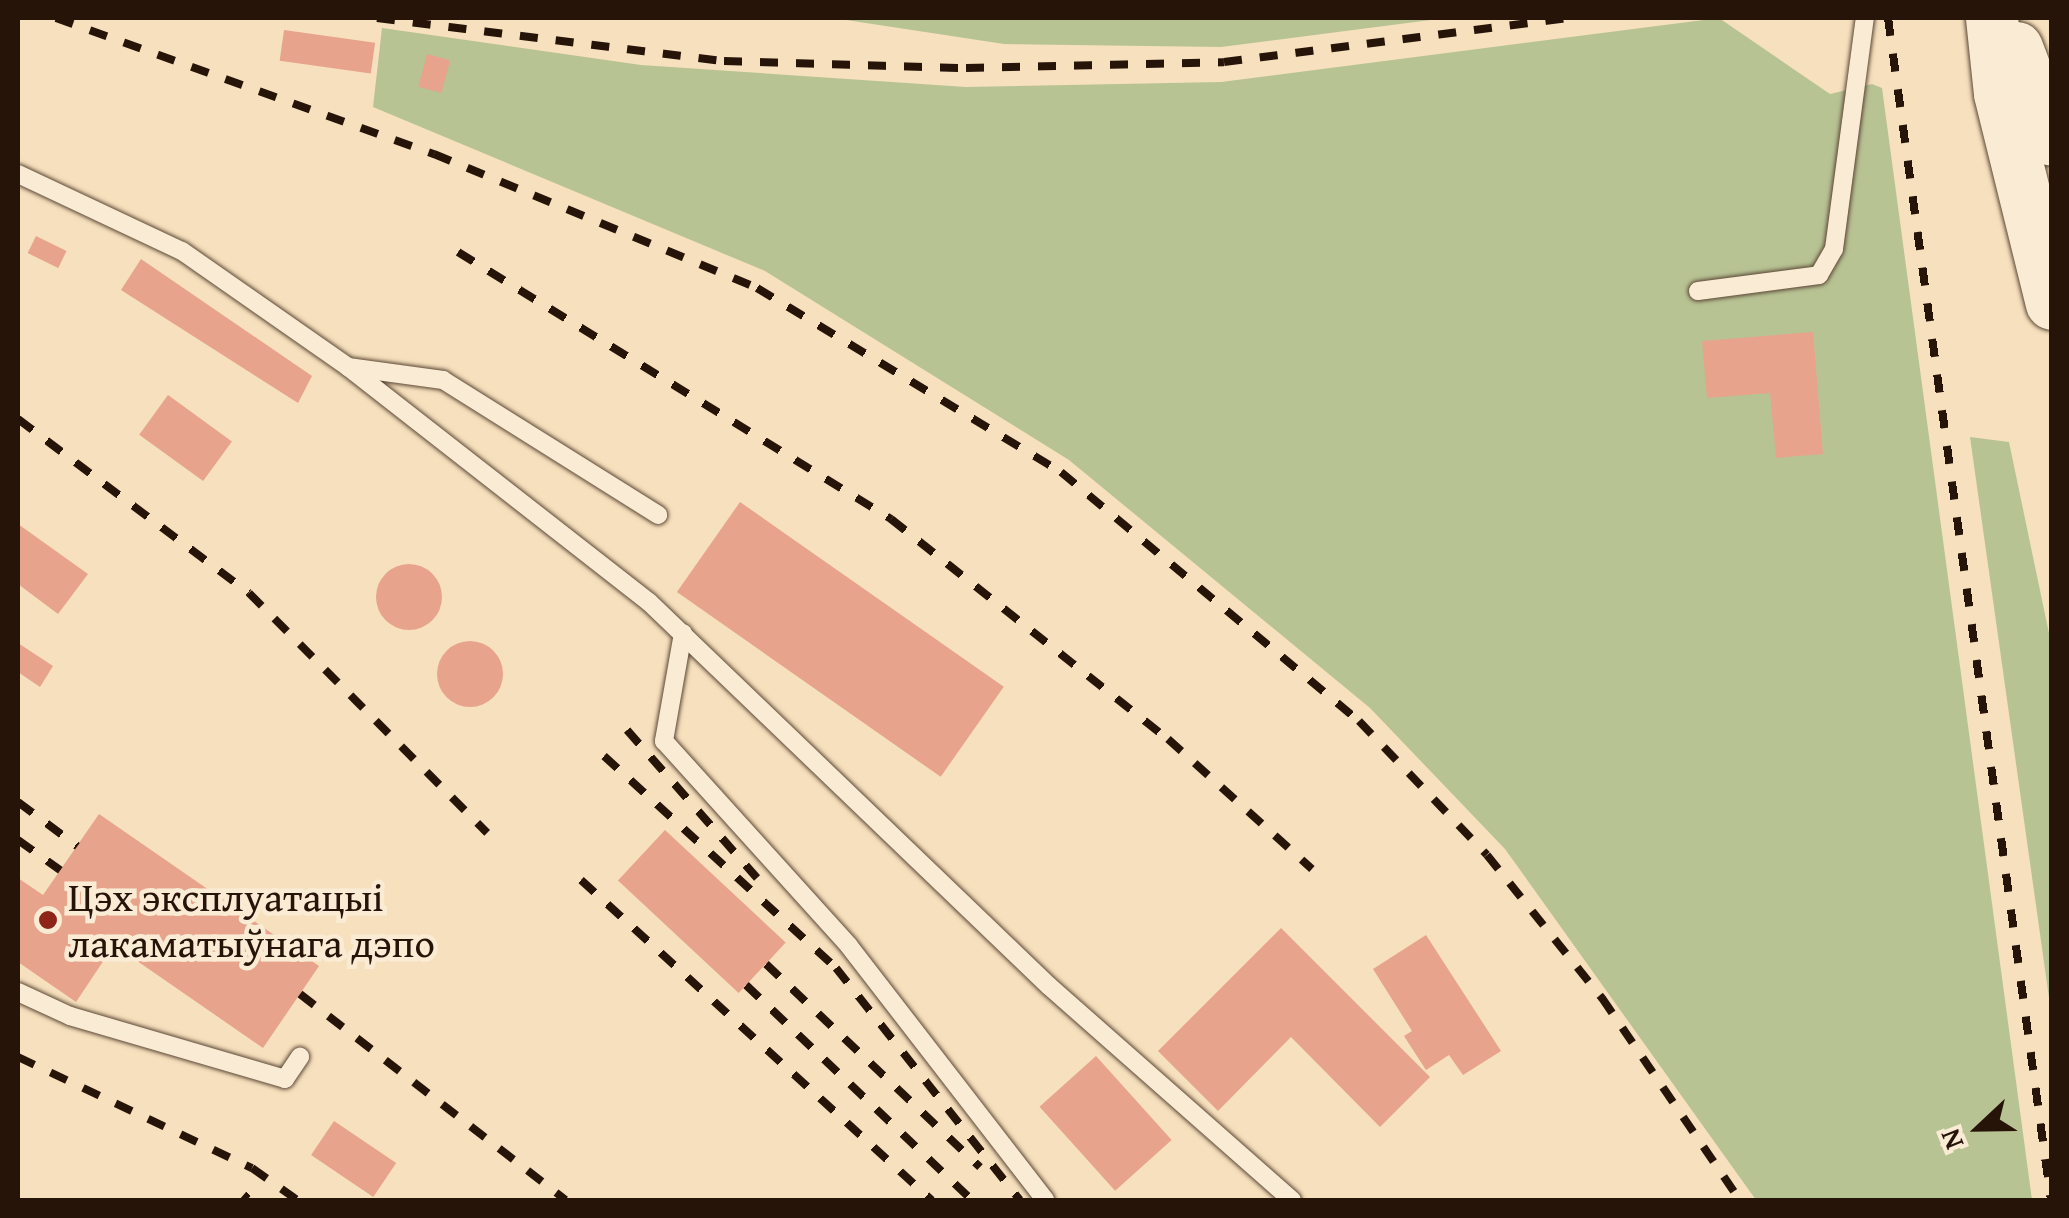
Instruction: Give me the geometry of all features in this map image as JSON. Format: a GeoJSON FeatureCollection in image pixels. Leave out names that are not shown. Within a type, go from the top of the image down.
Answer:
{"type":"FeatureCollection","features":[{"type":"Feature","properties":{"kind":"main road"},"geometry":{"type":"LineString","coordinates":[[1992,18],[2000,94],[2042,220],[2052,304]]}},
{"type":"Feature","properties":{"kind":"main road"},"geometry":{"type":"LineString","coordinates":[[2002,18],[2052,140]]}},
{"type":"Feature","properties":{"kind":"lane"},"geometry":{"type":"LineString","coordinates":[[1698,290],[1819,275],[1834,249],[1866,18]]}},
{"type":"Feature","properties":{"kind":"lane"},"geometry":{"type":"LineString","coordinates":[[18,174],[182,251],[348,368],[683,633],[1050,986],[1292,1200]]}},
{"type":"Feature","properties":{"kind":"lane"},"geometry":{"type":"LineString","coordinates":[[348,368],[444,380],[658,515]]}},
{"type":"Feature","properties":{"kind":"lane"},"geometry":{"type":"LineString","coordinates":[[683,633],[664,741],[849,946],[1046,1200]]}},
{"type":"Feature","properties":{"kind":"lane"},"geometry":{"type":"LineString","coordinates":[[18,992],[70,1016],[285,1078],[300,1057]]}},
{"type":"Feature","properties":{"kind":"path"},"geometry":{"type":"LineString","coordinates":[[243,1200],[249,1193]]}},
{"type":"Feature","properties":{"kind":"green space"},"geometry":{"type":"Polygon","coordinates":[[[833,18],[1446,18],[1221,47],[1004,44],[833,18]]]}},
{"type":"Feature","properties":{"kind":"green space"},"geometry":{"type":"Polygon","coordinates":[[[1719,18],[1830,94],[1872,84],[1882,88],[2032,1200],[1756,1200],[1505,849],[1370,708],[1069,460],[765,271],[373,107],[382,28],[641,65],[966,87],[1221,82],[1719,18]]]}},
{"type":"Feature","properties":{"kind":"green space"},"geometry":{"type":"Polygon","coordinates":[[[1970,437],[2009,442],[2051,643],[2051,1012],[1970,437]]]}},
{"type":"Feature","properties":{"kind":"building"},"geometry":{"type":"Polygon","coordinates":[[[284,30],[375,43],[371,74],[280,61],[284,30]]]}},
{"type":"Feature","properties":{"kind":"building"},"geometry":{"type":"Polygon","coordinates":[[[427,54],[450,60],[441,93],[418,87],[427,54]]]}},
{"type":"Feature","properties":{"kind":"building"},"geometry":{"type":"Polygon","coordinates":[[[36,236],[67,251],[58,268],[28,253],[36,236]]]}},
{"type":"Feature","properties":{"kind":"building"},"geometry":{"type":"Polygon","coordinates":[[[141,259],[312,376],[298,403],[121,290],[141,259]]]}},
{"type":"Feature","properties":{"kind":"building"},"geometry":{"type":"Polygon","coordinates":[[[1813,332],[1823,454],[1776,458],[1770,393],[1707,398],[1702,341],[1813,332]]]}},
{"type":"Feature","properties":{"kind":"building"},"geometry":{"type":"Polygon","coordinates":[[[168,395],[232,441],[203,481],[139,435],[168,395]]]}},
{"type":"Feature","properties":{"kind":"building"},"geometry":{"type":"Polygon","coordinates":[[[740,502],[1004,687],[941,777],[677,592],[740,502]]]}},
{"type":"Feature","properties":{"kind":"building"},"geometry":{"type":"Polygon","coordinates":[[[18,524],[88,574],[58,614],[18,584],[18,524]]]}},
{"type":"Feature","properties":{"kind":"building"},"geometry":{"type":"Polygon","coordinates":[[[409,564],[432,574],[442,597],[432,620],[409,630],[386,620],[376,597],[386,574],[409,564]]]}},
{"type":"Feature","properties":{"kind":"building"},"geometry":{"type":"Polygon","coordinates":[[[470,641],[493,651],[503,674],[493,697],[470,707],[447,697],[437,674],[447,651],[470,641]]]}},
{"type":"Feature","properties":{"kind":"building"},"geometry":{"type":"Polygon","coordinates":[[[18,643],[53,666],[40,687],[18,672],[18,643]]]}},
{"type":"Feature","properties":{"kind":"building"},"geometry":{"type":"Polygon","coordinates":[[[99,814],[319,966],[263,1048],[114,945],[76,1002],[18,962],[18,878],[43,895],[99,814]]]}},
{"type":"Feature","properties":{"kind":"building"},"geometry":{"type":"Polygon","coordinates":[[[665,830],[786,943],[739,993],[618,880],[665,830]]]}},
{"type":"Feature","properties":{"kind":"building"},"geometry":{"type":"Polygon","coordinates":[[[1281,928],[1430,1077],[1380,1127],[1291,1037],[1218,1111],[1158,1051],[1281,928]]]}},
{"type":"Feature","properties":{"kind":"building"},"geometry":{"type":"Polygon","coordinates":[[[1426,935],[1501,1051],[1463,1075],[1449,1055],[1426,1070],[1404,1036],[1412,1031],[1373,969],[1426,935]]]}},
{"type":"Feature","properties":{"kind":"building"},"geometry":{"type":"Polygon","coordinates":[[[1096,1056],[1172,1140],[1115,1191],[1040,1107],[1096,1056]]]}},
{"type":"Feature","properties":{"kind":"building"},"geometry":{"type":"Polygon","coordinates":[[[334,1121],[396,1163],[373,1197],[311,1155],[334,1121]]]}},
{"type":"Feature","properties":{"kind":"railway"},"geometry":{"type":"LineString","coordinates":[[56,18],[434,154],[757,288],[1061,472],[1359,721],[1487,855],[1602,998],[1740,1200]]}},
{"type":"Feature","properties":{"kind":"railway"},"geometry":{"type":"LineString","coordinates":[[377,18],[724,61],[966,68],[1224,62],[1566,18]]}},
{"type":"Feature","properties":{"kind":"railway"},"geometry":{"type":"LineString","coordinates":[[1888,18],[2051,1200]]}},
{"type":"Feature","properties":{"kind":"railway"},"geometry":{"type":"LineString","coordinates":[[458,252],[891,519],[1168,739],[1312,869]]}},
{"type":"Feature","properties":{"kind":"railway"},"geometry":{"type":"LineString","coordinates":[[18,419],[249,593],[487,833]]}},
{"type":"Feature","properties":{"kind":"railway"},"geometry":{"type":"LineString","coordinates":[[627,730],[757,878]]}},
{"type":"Feature","properties":{"kind":"railway"},"geometry":{"type":"LineString","coordinates":[[604,756],[836,968],[1020,1200]]}},
{"type":"Feature","properties":{"kind":"railway"},"geometry":{"type":"LineString","coordinates":[[18,802],[77,846]]}},
{"type":"Feature","properties":{"kind":"railway"},"geometry":{"type":"LineString","coordinates":[[18,840],[60,870]]}},
{"type":"Feature","properties":{"kind":"railway"},"geometry":{"type":"LineString","coordinates":[[581,880],[932,1200]]}},
{"type":"Feature","properties":{"kind":"railway"},"geometry":{"type":"LineString","coordinates":[[766,964],[980,1167]]}},
{"type":"Feature","properties":{"kind":"railway"},"geometry":{"type":"LineString","coordinates":[[746,985],[972,1200]]}},
{"type":"Feature","properties":{"kind":"railway"},"geometry":{"type":"LineString","coordinates":[[300,994],[566,1200]]}},
{"type":"Feature","properties":{"kind":"railway"},"geometry":{"type":"LineString","coordinates":[[18,1057],[252,1168],[297,1200]]}},
{"type":"Feature","properties":{"kind":"place","name":"Цэх эксплуатацыі лакаматыўнага дэпо"},"geometry":{"type":"Point","coordinates":[48,920]}}]}
